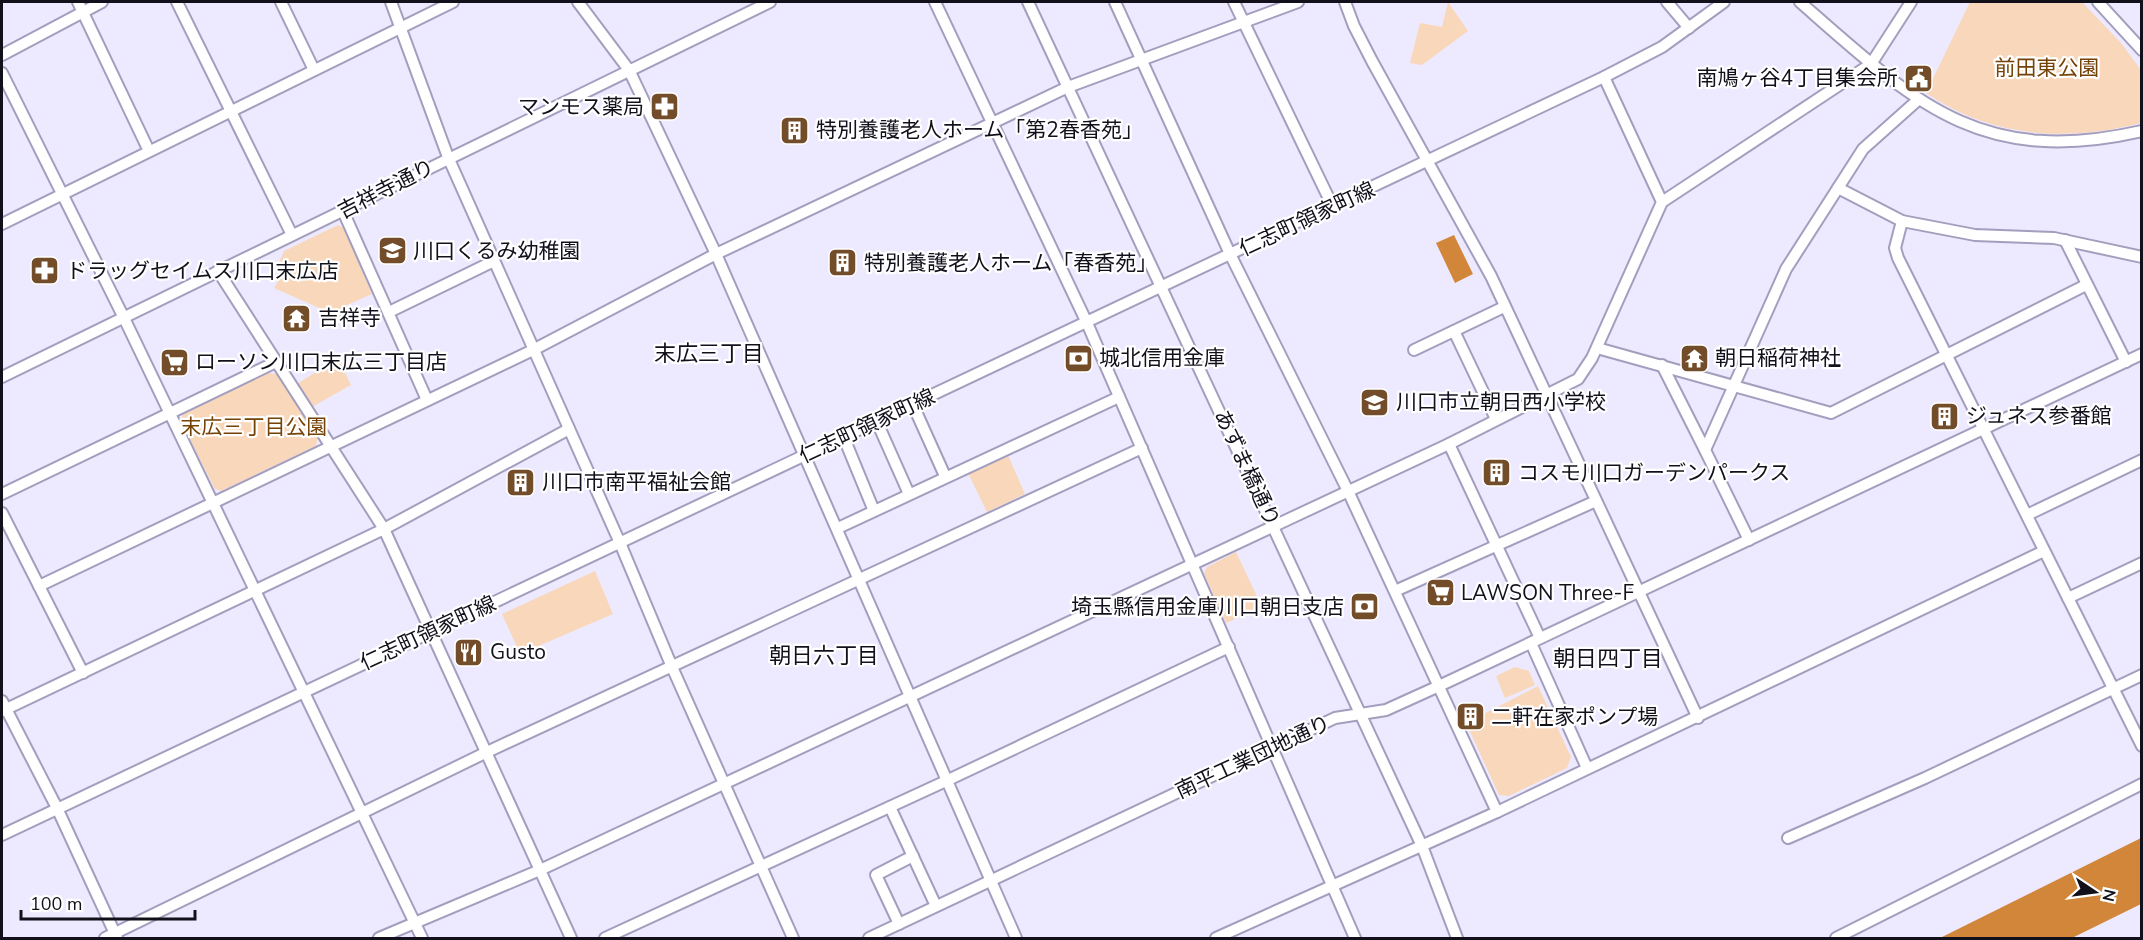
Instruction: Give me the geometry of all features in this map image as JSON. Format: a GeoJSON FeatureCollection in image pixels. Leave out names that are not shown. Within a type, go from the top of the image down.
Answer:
{"type":"FeatureCollection","features":[{"type":"Feature","properties":{"kind":"street"},"geometry":{"type":"LineString","coordinates":[[78,2],[149,151]]}},
{"type":"Feature","properties":{"kind":"street"},"geometry":{"type":"LineString","coordinates":[[2,55],[102,2]]}},
{"type":"Feature","properties":{"kind":"street"},"geometry":{"type":"LineString","coordinates":[[177,2],[292,235]]}},
{"type":"Feature","properties":{"kind":"street"},"geometry":{"type":"LineString","coordinates":[[281,2],[314,70]]}},
{"type":"Feature","properties":{"kind":"street"},"geometry":{"type":"LineString","coordinates":[[391,2],[448,157],[793,939]]}},
{"type":"Feature","properties":{"kind":"street"},"geometry":{"type":"LineString","coordinates":[[2,224],[453,2]]}},
{"type":"Feature","properties":{"kind":"street"},"geometry":{"type":"LineString","coordinates":[[578,2],[629,70],[716,254],[838,528],[857,578],[1016,939]]}},
{"type":"Feature","properties":{"kind":"street","name":"吉祥寺通り"},"geometry":{"type":"LineString","coordinates":[[2,377],[343,211],[448,157],[770,2]]}},
{"type":"Feature","properties":{"kind":"street"},"geometry":{"type":"LineString","coordinates":[[935,2],[1087,323],[1229,646],[1354,939]]}},
{"type":"Feature","properties":{"kind":"street","name":"あずま橋通り"},"geometry":{"type":"LineString","coordinates":[[1028,2],[1422,846],[1457,939]]}},
{"type":"Feature","properties":{"kind":"street"},"geometry":{"type":"LineString","coordinates":[[1115,2],[1231,256],[1348,491],[1497,812]]}},
{"type":"Feature","properties":{"kind":"street"},"geometry":{"type":"LineString","coordinates":[[1234,2],[1333,207]]}},
{"type":"Feature","properties":{"kind":"street"},"geometry":{"type":"LineString","coordinates":[[39,586],[212,501],[533,350],[716,254],[1068,87],[1298,2]]}},
{"type":"Feature","properties":{"kind":"street"},"geometry":{"type":"LineString","coordinates":[[1346,2],[1354,26],[1477,250],[1698,717]]}},
{"type":"Feature","properties":{"kind":"street"},"geometry":{"type":"LineString","coordinates":[[1667,2],[1689,28]]}},
{"type":"Feature","properties":{"kind":"street","name":"仁志町領家町線"},"geometry":{"type":"LineString","coordinates":[[2,835],[1231,256],[1604,77],[1689,28],[1724,2]]}},
{"type":"Feature","properties":{"kind":"street"},"geometry":{"type":"LineString","coordinates":[[1800,2],[1871,64],[1919,99],[1965,125],[2026,140],[2075,142],[2142,131]]}},
{"type":"Feature","properties":{"kind":"street"},"geometry":{"type":"LineString","coordinates":[[379,939],[540,870],[1449,444],[1496,419],[1547,397],[1578,379],[1597,348],[1662,202],[1871,64],[1911,2]]}},
{"type":"Feature","properties":{"kind":"street"},"geometry":{"type":"LineString","coordinates":[[2098,2],[2137,34],[2142,50]]}},
{"type":"Feature","properties":{"kind":"street"},"geometry":{"type":"LineString","coordinates":[[2,73],[124,318],[422,939]]}},
{"type":"Feature","properties":{"kind":"street"},"geometry":{"type":"LineString","coordinates":[[1604,77],[1662,202]]}},
{"type":"Feature","properties":{"kind":"street"},"geometry":{"type":"LineString","coordinates":[[1705,450],[1785,269],[1863,149],[1919,99]]}},
{"type":"Feature","properties":{"kind":"street"},"geometry":{"type":"LineString","coordinates":[[1838,188],[1902,220],[1975,235],[2065,240],[2142,257]]}},
{"type":"Feature","properties":{"kind":"street"},"geometry":{"type":"LineString","coordinates":[[343,211],[427,400]]}},
{"type":"Feature","properties":{"kind":"street"},"geometry":{"type":"LineString","coordinates":[[1902,220],[1895,248],[1898,258],[2142,746]]}},
{"type":"Feature","properties":{"kind":"street"},"geometry":{"type":"LineString","coordinates":[[2065,240],[2126,362]]}},
{"type":"Feature","properties":{"kind":"street"},"geometry":{"type":"LineString","coordinates":[[389,312],[494,261]]}},
{"type":"Feature","properties":{"kind":"street"},"geometry":{"type":"LineString","coordinates":[[218,271],[384,529],[571,939]]}},
{"type":"Feature","properties":{"kind":"street"},"geometry":{"type":"LineString","coordinates":[[1597,348],[1832,413],[2086,285]]}},
{"type":"Feature","properties":{"kind":"street"},"geometry":{"type":"LineString","coordinates":[[1414,350],[1504,307]]}},
{"type":"Feature","properties":{"kind":"street"},"geometry":{"type":"LineString","coordinates":[[1455,331],[1496,419]]}},
{"type":"Feature","properties":{"kind":"street","name":"南平工業団地通り"},"geometry":{"type":"LineString","coordinates":[[870,939],[1335,718],[1386,710],[1439,686],[1984,431],[2142,354]]}},
{"type":"Feature","properties":{"kind":"street"},"geometry":{"type":"LineString","coordinates":[[2,494],[98,449],[168,412],[276,362]]}},
{"type":"Feature","properties":{"kind":"street"},"geometry":{"type":"LineString","coordinates":[[1662,365],[1749,540]]}},
{"type":"Feature","properties":{"kind":"street"},"geometry":{"type":"LineString","coordinates":[[838,528],[1119,396]]}},
{"type":"Feature","properties":{"kind":"street"},"geometry":{"type":"LineString","coordinates":[[913,405],[945,476]]}},
{"type":"Feature","properties":{"kind":"street"},"geometry":{"type":"LineString","coordinates":[[877,422],[909,494]]}},
{"type":"Feature","properties":{"kind":"street"},"geometry":{"type":"LineString","coordinates":[[569,429],[384,529],[256,592],[83,673],[3,707],[57,808],[112,937],[487,752],[1142,447]]}},
{"type":"Feature","properties":{"kind":"street"},"geometry":{"type":"LineString","coordinates":[[844,438],[874,511]]}},
{"type":"Feature","properties":{"kind":"street"},"geometry":{"type":"LineString","coordinates":[[1449,444],[1496,545],[1587,768]]}},
{"type":"Feature","properties":{"kind":"street"},"geometry":{"type":"LineString","coordinates":[[2027,515],[2142,460]]}},
{"type":"Feature","properties":{"kind":"street"},"geometry":{"type":"LineString","coordinates":[[1395,591],[1596,501]]}},
{"type":"Feature","properties":{"kind":"street"},"geometry":{"type":"LineString","coordinates":[[2,513],[83,673]]}},
{"type":"Feature","properties":{"kind":"street"},"geometry":{"type":"LineString","coordinates":[[1216,939],[1497,812],[2044,551]]}},
{"type":"Feature","properties":{"kind":"street"},"geometry":{"type":"LineString","coordinates":[[2068,598],[2142,562]]}},
{"type":"Feature","properties":{"kind":"street"},"geometry":{"type":"LineString","coordinates":[[605,939],[946,781],[1229,646]]}},
{"type":"Feature","properties":{"kind":"street"},"geometry":{"type":"LineString","coordinates":[[1788,838],[1925,778],[2142,675]]}},
{"type":"Feature","properties":{"kind":"street"},"geometry":{"type":"LineString","coordinates":[[1836,939],[2142,784]]}},
{"type":"Feature","properties":{"kind":"street"},"geometry":{"type":"LineString","coordinates":[[890,807],[936,906]]}},
{"type":"Feature","properties":{"kind":"street"},"geometry":{"type":"LineString","coordinates":[[899,924],[876,875],[913,856]]}},
{"type":"Feature","properties":{"kind":"green space"},"geometry":{"type":"Polygon","coordinates":[[[1448,2],[1468,31],[1422,65],[1410,63],[1420,23],[1442,27],[1448,2]]]}},
{"type":"Feature","properties":{"kind":"green space","name":"前田東公園"},"geometry":{"type":"Polygon","coordinates":[[[1970,2],[2082,2],[2121,43],[2141,70],[2141,123],[2085,133],[2030,132],[1977,119],[1951,108],[1926,93],[1970,2]]]}},
{"type":"Feature","properties":{"kind":"green space"},"geometry":{"type":"Polygon","coordinates":[[[338,225],[344,228],[372,294],[347,305],[342,318],[274,288],[284,272],[277,267],[284,251],[338,225]]]}},
{"type":"Feature","properties":{"kind":"green space"},"geometry":{"type":"Polygon","coordinates":[[[338,358],[351,385],[312,407],[297,384],[338,358]]]}},
{"type":"Feature","properties":{"kind":"green space","name":"末広三丁目公園"},"geometry":{"type":"Polygon","coordinates":[[[267,373],[277,374],[318,437],[316,446],[221,491],[215,489],[181,422],[183,414],[267,373]]]}},
{"type":"Feature","properties":{"kind":"green space"},"geometry":{"type":"Polygon","coordinates":[[[1007,453],[1025,494],[987,512],[967,471],[1007,453]]]}},
{"type":"Feature","properties":{"kind":"green space"},"geometry":{"type":"Polygon","coordinates":[[[1236,552],[1262,607],[1226,623],[1204,573],[1207,567],[1236,552]]]}},
{"type":"Feature","properties":{"kind":"green space"},"geometry":{"type":"Polygon","coordinates":[[[595,571],[613,614],[520,654],[502,614],[595,571]]]}},
{"type":"Feature","properties":{"kind":"green space"},"geometry":{"type":"Polygon","coordinates":[[[1515,667],[1529,671],[1535,685],[1505,698],[1496,676],[1515,667]]]}},
{"type":"Feature","properties":{"kind":"green space"},"geometry":{"type":"Polygon","coordinates":[[[1538,686],[1571,757],[1567,768],[1509,796],[1499,795],[1466,723],[1538,686]]]}},
{"type":"Feature","properties":{"kind":"shaded area"},"geometry":{"type":"Polygon","coordinates":[[[1454,235],[1473,274],[1455,283],[1436,243],[1454,235]]]}},
{"type":"Feature","properties":{"kind":"shaded area"},"geometry":{"type":"Polygon","coordinates":[[[2141,838],[2141,904],[2072,938],[1940,938],[2141,838]]]}},
{"type":"Feature","properties":{"kind":"place","name":"南鳩ヶ谷4丁目集会所"},"geometry":{"type":"Point","coordinates":[1919,78]}},
{"type":"Feature","properties":{"kind":"place","name":"マンモス薬局"},"geometry":{"type":"Point","coordinates":[665,107]}},
{"type":"Feature","properties":{"kind":"place","name":"特別養護老人ホーム「第2春香苑」"},"geometry":{"type":"Point","coordinates":[795,130]}},
{"type":"Feature","properties":{"kind":"place","name":"川口くるみ幼稚園"},"geometry":{"type":"Point","coordinates":[392,251]}},
{"type":"Feature","properties":{"kind":"place","name":"特別養護老人ホーム「春香苑」"},"geometry":{"type":"Point","coordinates":[843,263]}},
{"type":"Feature","properties":{"kind":"place","name":"ドラッグセイムス川口末広店"},"geometry":{"type":"Point","coordinates":[45,271]}},
{"type":"Feature","properties":{"kind":"place","name":"吉祥寺"},"geometry":{"type":"Point","coordinates":[297,318]}},
{"type":"Feature","properties":{"kind":"place","name":"城北信用金庫"},"geometry":{"type":"Point","coordinates":[1078,358]}},
{"type":"Feature","properties":{"kind":"place","name":"朝日稲荷神社"},"geometry":{"type":"Point","coordinates":[1694,358]}},
{"type":"Feature","properties":{"kind":"place","name":"ローソン川口末広三丁目店"},"geometry":{"type":"Point","coordinates":[174,362]}},
{"type":"Feature","properties":{"kind":"place","name":"川口市立朝日西小学校"},"geometry":{"type":"Point","coordinates":[1375,402]}},
{"type":"Feature","properties":{"kind":"place","name":"ジュネス参番館"},"geometry":{"type":"Point","coordinates":[1945,416]}},
{"type":"Feature","properties":{"kind":"place","name":"コスモ川口ガーデンパークス"},"geometry":{"type":"Point","coordinates":[1497,473]}},
{"type":"Feature","properties":{"kind":"place","name":"川口市南平福祉会館"},"geometry":{"type":"Point","coordinates":[521,482]}},
{"type":"Feature","properties":{"kind":"place","name":"LAWSON Three-F"},"geometry":{"type":"Point","coordinates":[1440,593]}},
{"type":"Feature","properties":{"kind":"place","name":"埼玉縣信用金庫川口朝日支店"},"geometry":{"type":"Point","coordinates":[1365,607]}},
{"type":"Feature","properties":{"kind":"place","name":"Gusto"},"geometry":{"type":"Point","coordinates":[469,652]}},
{"type":"Feature","properties":{"kind":"place","name":"二軒在家ポンプ場"},"geometry":{"type":"Point","coordinates":[1470,717]}},
{"type":"Feature","properties":{"kind":"district","name":"末広三丁目"},"geometry":{"type":"Point","coordinates":[709,354]}},
{"type":"Feature","properties":{"kind":"district","name":"朝日六丁目"},"geometry":{"type":"Point","coordinates":[824,656]}},
{"type":"Feature","properties":{"kind":"district","name":"朝日四丁目"},"geometry":{"type":"Point","coordinates":[1608,659]}}]}
